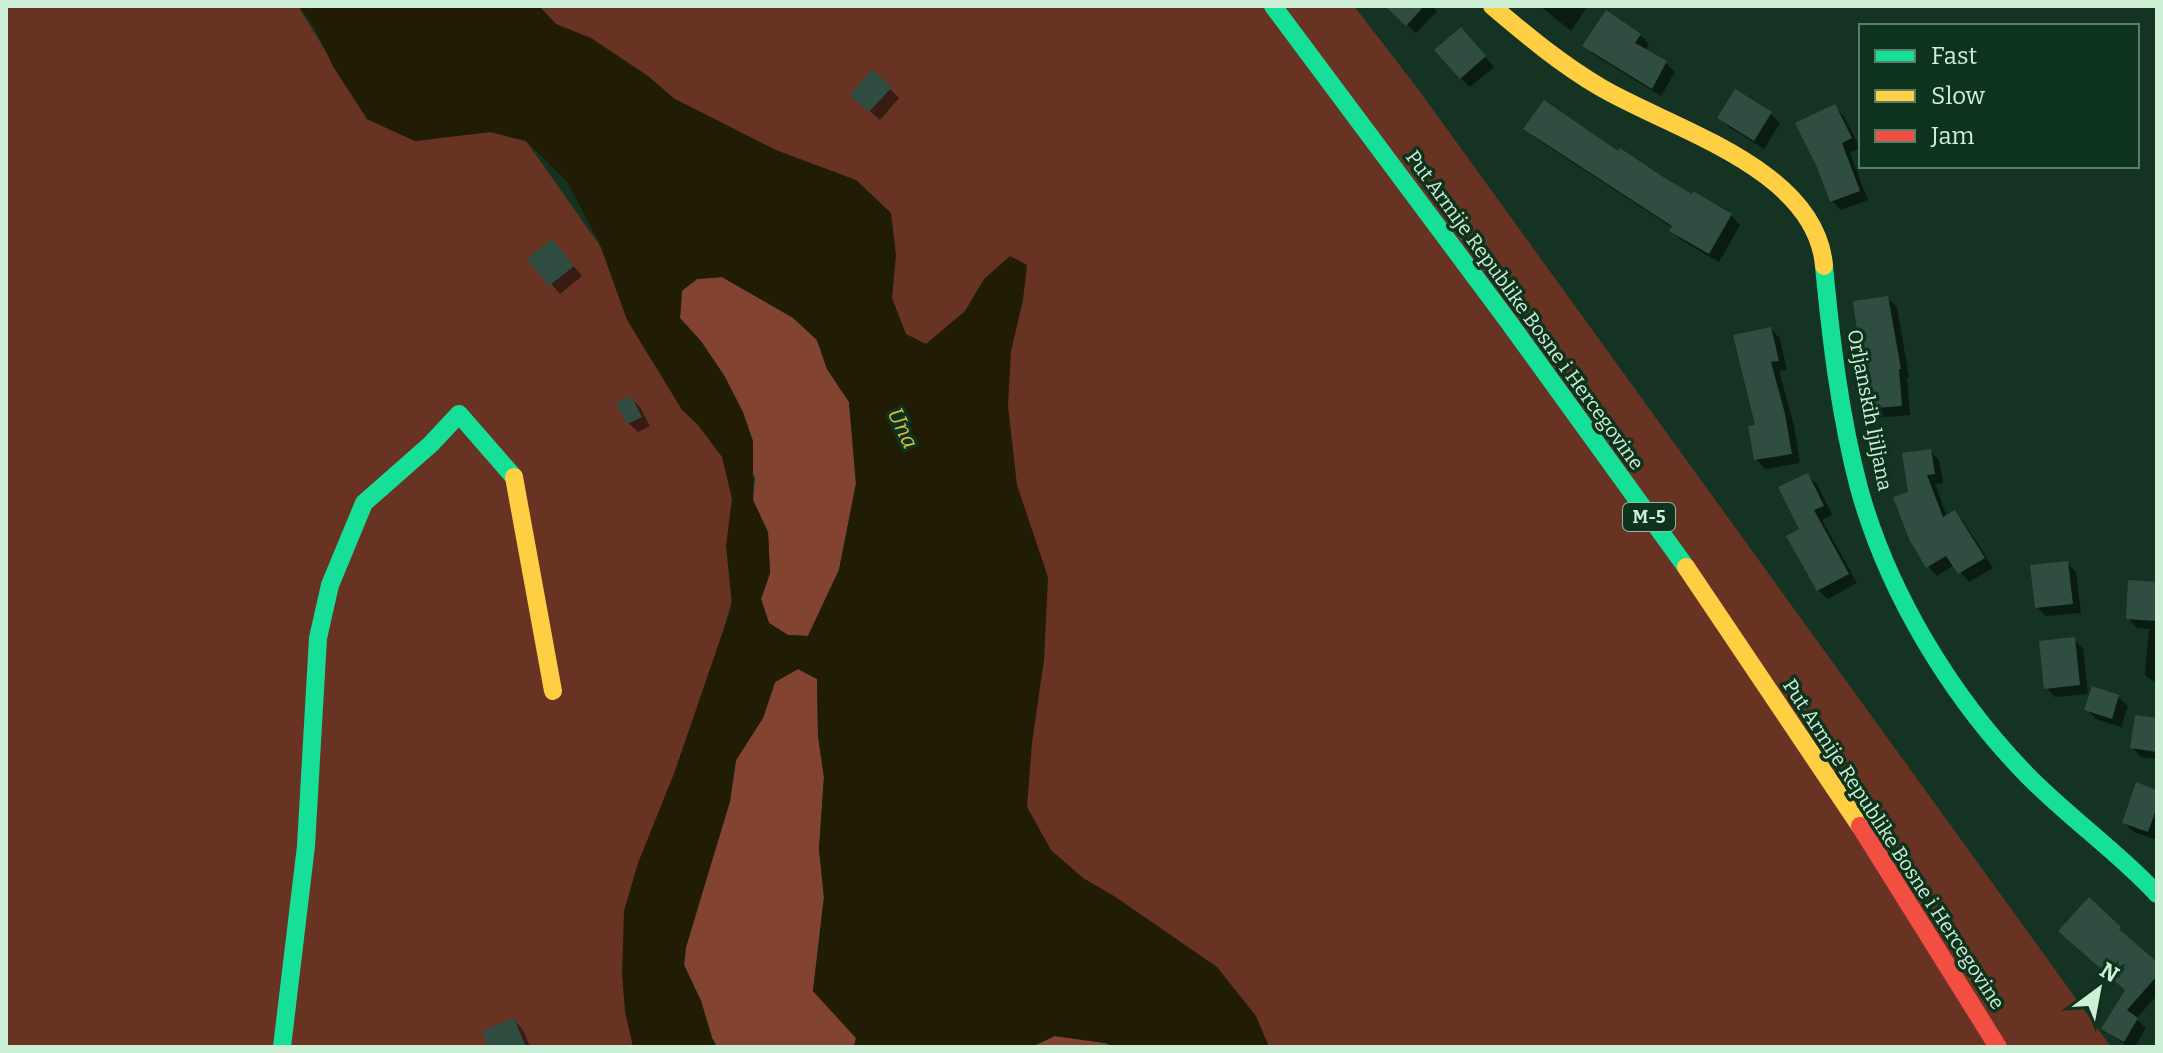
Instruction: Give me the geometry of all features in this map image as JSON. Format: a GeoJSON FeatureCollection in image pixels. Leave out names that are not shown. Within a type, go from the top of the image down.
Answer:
{"type":"FeatureCollection","features":[{"type":"Feature","properties":{"kind":"street","name":"Put Armije Republike Bosne i Hercegovine"},"geometry":{"type":"LineString","coordinates":[[1273,6],[1561,393],[1737,640],[1940,952],[1998,1047]]}},
{"type":"Feature","properties":{"kind":"street","name":"Orljanskih ljiljana"},"geometry":{"type":"LineString","coordinates":[[1492,6],[1558,59],[1600,87],[1741,161],[1778,186],[1805,212],[1816,229],[1823,250],[1839,390],[1860,490],[1883,554],[1910,609],[1968,705],[2026,774],[2157,894]]}},
{"type":"Feature","properties":{"kind":"street"},"geometry":{"type":"LineString","coordinates":[[282,1047],[306,846],[318,638],[330,585],[364,503],[431,444],[459,414],[515,478],[553,691]]}},
{"type":"Feature","properties":{"kind":"shaded area"},"geometry":{"type":"Polygon","coordinates":[[[6,6],[298,6],[367,119],[415,141],[490,132],[526,141],[689,372],[734,469],[744,558],[721,639],[675,771],[642,1047],[6,1047],[6,6]]]}},
{"type":"Feature","properties":{"kind":"shaded area"},"geometry":{"type":"Polygon","coordinates":[[[529,6],[1354,6],[1418,89],[2111,1047],[1254,1047],[1034,853],[909,363],[677,117],[529,6]]]}},
{"type":"Feature","properties":{"kind":"shaded area"},"geometry":{"type":"Polygon","coordinates":[[[722,277],[794,318],[817,340],[827,369],[849,402],[856,483],[839,570],[808,636],[788,635],[769,623],[761,599],[770,573],[768,533],[753,500],[755,478],[680,318],[682,291],[697,279],[722,277]]]}},
{"type":"Feature","properties":{"kind":"shaded area"},"geometry":{"type":"Polygon","coordinates":[[[798,669],[817,679],[818,736],[824,777],[819,849],[824,897],[813,991],[856,1038],[854,1047],[717,1047],[684,965],[686,947],[730,801],[736,760],[763,718],[775,682],[798,669]]]}},
{"type":"Feature","properties":{"kind":"shaded area"},"geometry":{"type":"Polygon","coordinates":[[[1055,1036],[1105,1043],[1116,1047],[1031,1047],[1055,1036]]]}},
{"type":"Feature","properties":{"kind":"water","name":"Una"},"geometry":{"type":"Polygon","coordinates":[[[299,6],[539,6],[556,24],[591,38],[648,76],[675,99],[776,150],[856,180],[891,213],[896,255],[892,298],[906,334],[926,344],[965,311],[984,279],[1010,256],[1027,265],[1023,300],[1011,351],[1008,406],[1017,485],[1048,577],[1044,660],[1027,807],[1051,850],[1083,878],[1217,967],[1256,1016],[1269,1047],[1116,1047],[1055,1036],[1031,1047],[854,1047],[856,1038],[813,991],[824,897],[819,849],[824,777],[818,736],[817,679],[798,669],[775,682],[763,718],[736,760],[730,801],[686,947],[684,965],[717,1047],[633,1047],[625,1012],[622,974],[624,911],[638,863],[675,771],[732,605],[726,546],[732,499],[722,457],[698,425],[682,410],[627,320],[599,242],[567,182],[526,141],[490,132],[415,141],[367,119],[334,68],[315,29],[299,6]],[[722,277],[697,279],[682,290],[680,318],[701,341],[724,375],[743,412],[753,441],[753,500],[768,532],[770,573],[761,599],[769,623],[788,635],[808,636],[839,570],[856,484],[849,402],[827,369],[817,340],[793,318],[722,277]]]}},
{"type":"Feature","properties":{"kind":"building"},"geometry":{"type":"Polygon","coordinates":[[[1385,6],[1424,6],[1406,26],[1385,6]]]}},
{"type":"Feature","properties":{"kind":"building"},"geometry":{"type":"Polygon","coordinates":[[[1606,10],[1641,34],[1635,43],[1667,61],[1652,89],[1582,46],[1606,10]]]}},
{"type":"Feature","properties":{"kind":"building"},"geometry":{"type":"Polygon","coordinates":[[[1461,27],[1486,56],[1460,79],[1434,50],[1461,27]]]}},
{"type":"Feature","properties":{"kind":"building"},"geometry":{"type":"Polygon","coordinates":[[[872,70],[892,87],[869,112],[850,95],[872,70]]]}},
{"type":"Feature","properties":{"kind":"building"},"geometry":{"type":"Polygon","coordinates":[[[1735,89],[1772,112],[1754,141],[1717,118],[1735,89]]]}},
{"type":"Feature","properties":{"kind":"building"},"geometry":{"type":"Polygon","coordinates":[[[1544,100],[1618,151],[1620,148],[1663,177],[1732,214],[1709,254],[1669,231],[1672,226],[1523,129],[1544,100]]]}},
{"type":"Feature","properties":{"kind":"building"},"geometry":{"type":"Polygon","coordinates":[[[1835,104],[1852,138],[1842,143],[1860,191],[1830,202],[1795,123],[1835,104]]]}},
{"type":"Feature","properties":{"kind":"building"},"geometry":{"type":"Polygon","coordinates":[[[552,239],[574,266],[549,286],[527,259],[552,239]]]}},
{"type":"Feature","properties":{"kind":"building"},"geometry":{"type":"Polygon","coordinates":[[[1888,296],[1901,369],[1902,406],[1863,409],[1861,383],[1864,383],[1853,301],[1888,296]]]}},
{"type":"Feature","properties":{"kind":"building"},"geometry":{"type":"Polygon","coordinates":[[[1771,327],[1779,361],[1771,362],[1792,454],[1754,460],[1748,426],[1755,425],[1733,335],[1771,327]]]}},
{"type":"Feature","properties":{"kind":"building"},"geometry":{"type":"Polygon","coordinates":[[[631,396],[642,417],[627,424],[616,403],[631,396]]]}},
{"type":"Feature","properties":{"kind":"building"},"geometry":{"type":"Polygon","coordinates":[[[1931,449],[1935,474],[1927,475],[1943,517],[1955,510],[1985,558],[1958,574],[1946,556],[1926,568],[1909,539],[1893,497],[1908,492],[1902,453],[1931,449]]]}},
{"type":"Feature","properties":{"kind":"building"},"geometry":{"type":"Polygon","coordinates":[[[1808,473],[1824,506],[1814,510],[1849,574],[1817,591],[1786,536],[1799,529],[1778,487],[1808,473]]]}},
{"type":"Feature","properties":{"kind":"building"},"geometry":{"type":"Polygon","coordinates":[[[2068,561],[2073,604],[2035,608],[2030,565],[2068,561]]]}},
{"type":"Feature","properties":{"kind":"building"},"geometry":{"type":"Polygon","coordinates":[[[2128,580],[2157,582],[2157,621],[2126,619],[2128,580]]]}},
{"type":"Feature","properties":{"kind":"building"},"geometry":{"type":"Polygon","coordinates":[[[2075,637],[2080,685],[2044,689],[2039,641],[2075,637]]]}},
{"type":"Feature","properties":{"kind":"building"},"geometry":{"type":"Polygon","coordinates":[[[2092,686],[2119,695],[2112,719],[2084,710],[2092,686]]]}},
{"type":"Feature","properties":{"kind":"building"},"geometry":{"type":"Polygon","coordinates":[[[2135,715],[2157,718],[2157,752],[2130,748],[2135,715]]]}},
{"type":"Feature","properties":{"kind":"building"},"geometry":{"type":"Polygon","coordinates":[[[2136,782],[2157,790],[2157,807],[2148,832],[2122,823],[2136,782]]]}},
{"type":"Feature","properties":{"kind":"building"},"geometry":{"type":"Polygon","coordinates":[[[2089,897],[2121,927],[2119,929],[2157,962],[2157,976],[2127,1010],[2138,1018],[2124,1042],[2101,1029],[2125,990],[2058,931],[2089,897]]]}},
{"type":"Feature","properties":{"kind":"building"},"geometry":{"type":"Polygon","coordinates":[[[514,1018],[526,1047],[488,1047],[482,1031],[514,1018]]]}},
{"type":"Feature","properties":{"kind":"traffic: fast"},"geometry":{"type":"LineString","coordinates":[[1273,6],[1508,321],[1686,567]]}},
{"type":"Feature","properties":{"kind":"traffic: fast"},"geometry":{"type":"LineString","coordinates":[[1824,266],[1837,378],[1859,488],[1887,566],[1925,642],[1999,745],[2027,775],[2157,894]]}},
{"type":"Feature","properties":{"kind":"traffic: fast"},"geometry":{"type":"LineString","coordinates":[[282,1047],[306,846],[318,638],[330,585],[364,503],[431,444],[459,414],[514,477]]}},
{"type":"Feature","properties":{"kind":"traffic: slow"},"geometry":{"type":"LineString","coordinates":[[1492,6],[1544,49],[1600,87],[1700,136],[1768,177],[1796,203],[1815,232],[1824,266]]}},
{"type":"Feature","properties":{"kind":"traffic: slow"},"geometry":{"type":"LineString","coordinates":[[514,477],[553,691]]}},
{"type":"Feature","properties":{"kind":"traffic: slow"},"geometry":{"type":"LineString","coordinates":[[1686,567],[1860,826]]}},
{"type":"Feature","properties":{"kind":"traffic: jam"},"geometry":{"type":"LineString","coordinates":[[1860,826],[1998,1047]]}}]}
